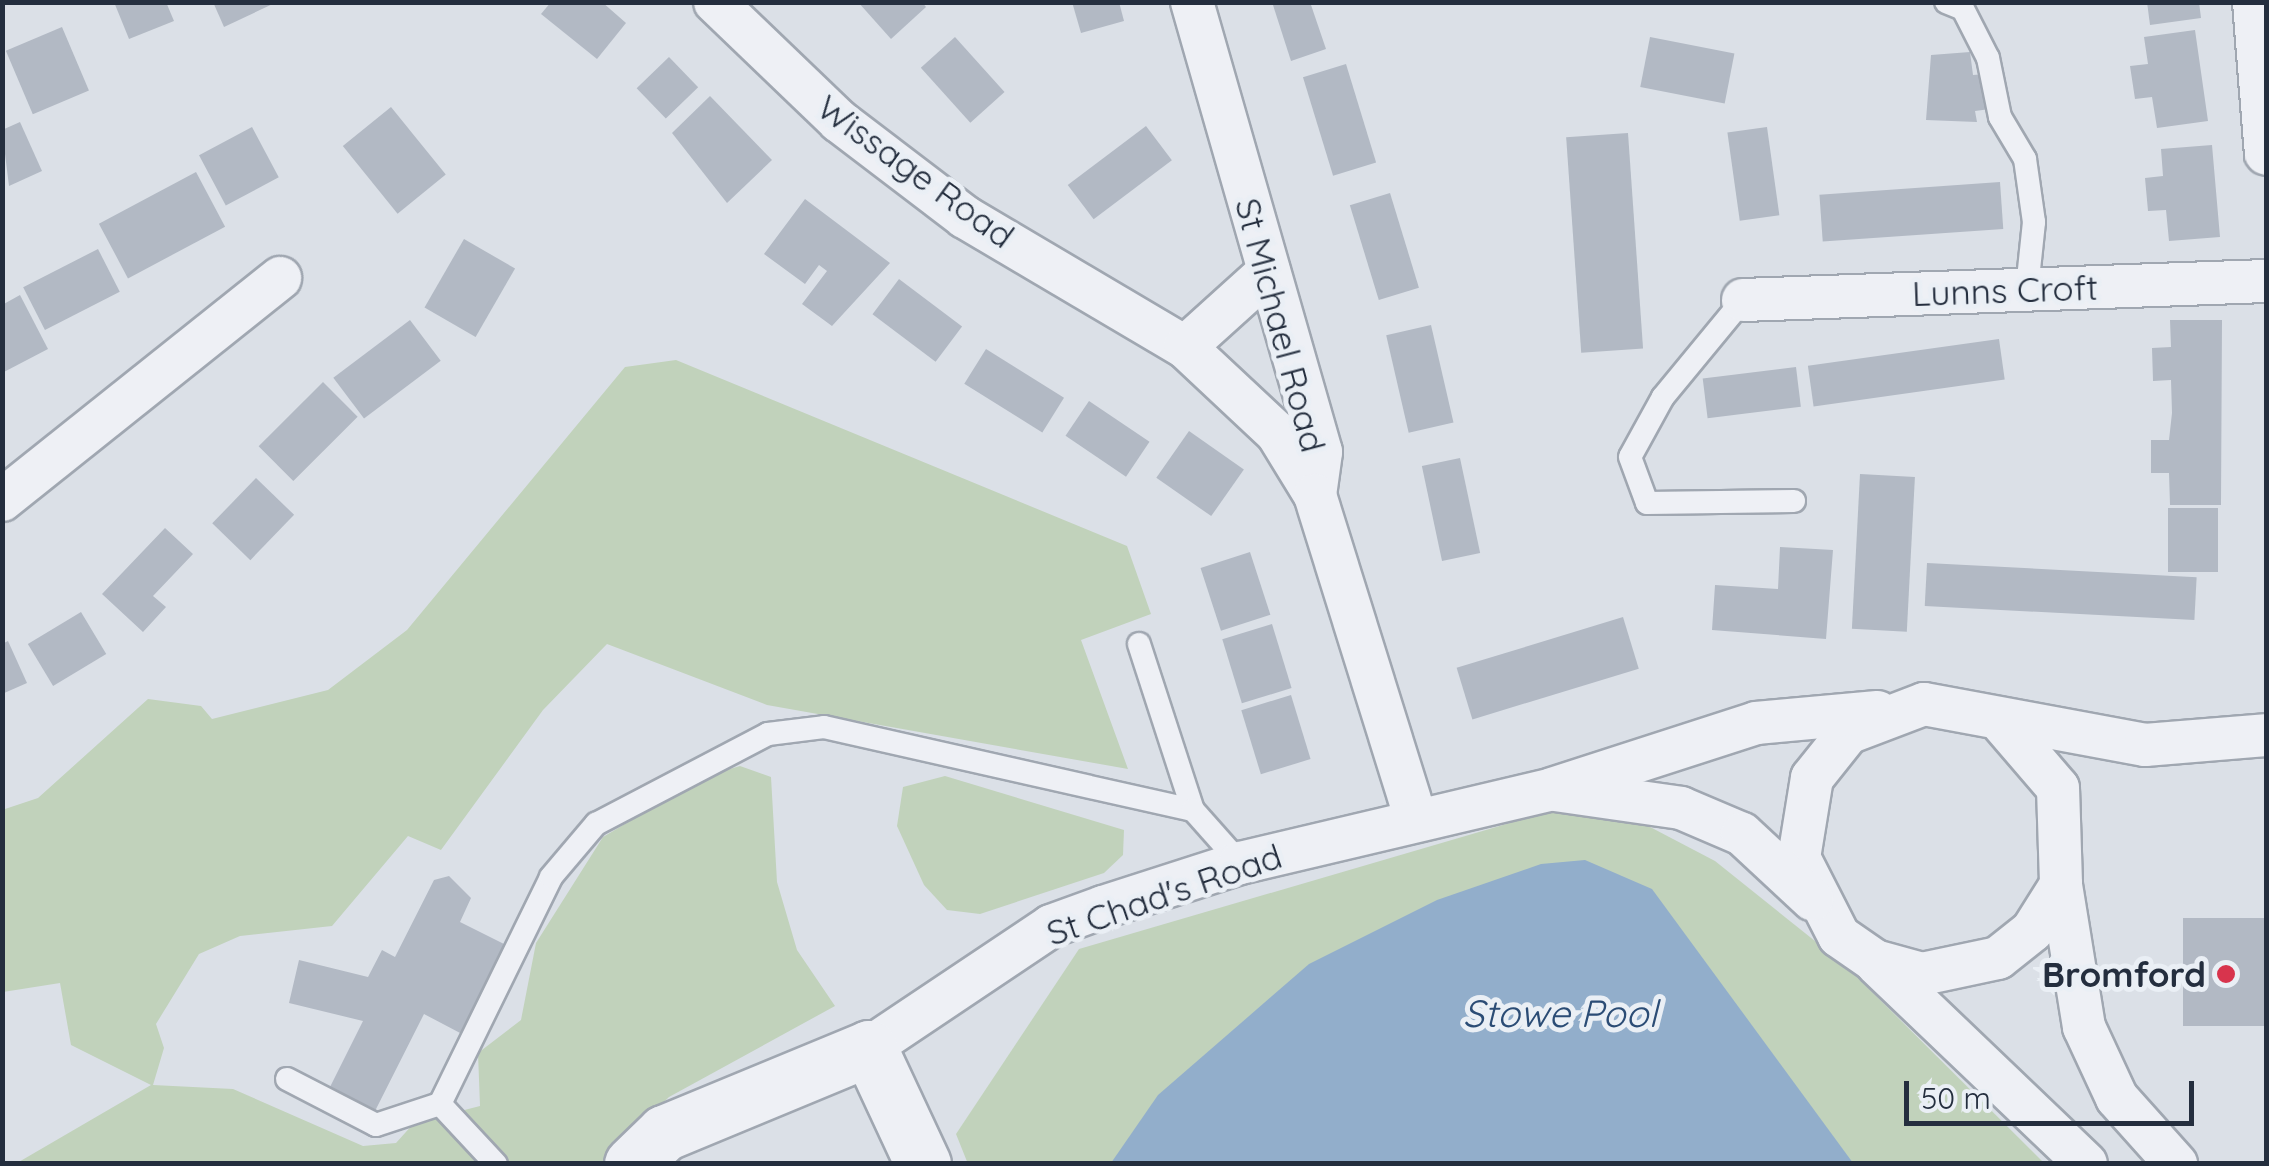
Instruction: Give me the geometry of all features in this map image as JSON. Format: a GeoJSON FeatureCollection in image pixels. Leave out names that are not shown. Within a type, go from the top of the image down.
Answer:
{"type":"FeatureCollection","features":[{"type":"Feature","properties":{"kind":"street","name":"Wissage Road"},"geometry":{"type":"LineString","coordinates":[[716,2],[839,122],[966,216],[1185,347],[1276,433],[1315,494]]}},
{"type":"Feature","properties":{"kind":"street","name":"St Michael Road"},"geometry":{"type":"LineString","coordinates":[[1192,2],[1321,452],[1315,494],[1416,820]]}},
{"type":"Feature","properties":{"kind":"street"},"geometry":{"type":"LineString","coordinates":[[2254,2],[2266,154]]}},
{"type":"Feature","properties":{"kind":"street"},"geometry":{"type":"LineString","coordinates":[[1185,347],[1269,271]]}},
{"type":"Feature","properties":{"kind":"street"},"geometry":{"type":"LineString","coordinates":[[2,500],[280,278]]}},
{"type":"Feature","properties":{"kind":"street","name":"Lunns Croft"},"geometry":{"type":"LineString","coordinates":[[1743,300],[2266,282]]}},
{"type":"Feature","properties":{"kind":"street"},"geometry":{"type":"LineString","coordinates":[[2086,1164],[1875,961],[1839,936],[1812,900],[1799,858],[1812,778],[1848,734],[1889,711],[1968,708],[2003,724],[2035,751],[2062,812],[2060,885],[2084,1027],[2117,1098],[2176,1164]]}},
{"type":"Feature","properties":{"kind":"street","name":"St Chad's Road"},"geometry":{"type":"LineString","coordinates":[[869,1048],[1051,926],[1240,863],[1552,789],[1645,752],[1756,723],[1889,711]]}},
{"type":"Feature","properties":{"kind":"street"},"geometry":{"type":"LineString","coordinates":[[2003,724],[2145,745],[2266,735]]}},
{"type":"Feature","properties":{"kind":"street"},"geometry":{"type":"LineString","coordinates":[[2062,812],[2096,766],[2145,745]]}},
{"type":"Feature","properties":{"kind":"street","name":"St Chad's Road"},"geometry":{"type":"LineString","coordinates":[[1552,789],[1681,808],[1742,834],[1812,900]]}},
{"type":"Feature","properties":{"kind":"street"},"geometry":{"type":"LineString","coordinates":[[1875,961],[1922,974],[1998,958],[2032,931],[2060,885]]}},
{"type":"Feature","properties":{"kind":"street"},"geometry":{"type":"LineString","coordinates":[[632,1164],[664,1134],[869,1048],[923,1164]]}},
{"type":"Feature","properties":{"kind":"lane"},"geometry":{"type":"LineString","coordinates":[[1946,2],[1963,9],[1988,58],[2000,117],[2025,159],[2034,222],[2027,290]]}},
{"type":"Feature","properties":{"kind":"lane"},"geometry":{"type":"LineString","coordinates":[[1743,300],[1663,397],[1630,457],[1646,504],[1794,501]]}},
{"type":"Feature","properties":{"kind":"lane"},"geometry":{"type":"LineString","coordinates":[[1140,644],[1194,810],[1240,863]]}},
{"type":"Feature","properties":{"kind":"lane"},"geometry":{"type":"LineString","coordinates":[[287,1080],[376,1125],[440,1104],[551,877],[596,824],[768,734],[824,727],[1194,810]]}},
{"type":"Feature","properties":{"kind":"lane"},"geometry":{"type":"LineString","coordinates":[[440,1104],[496,1164]]}},
{"type":"Feature","properties":{"kind":"green space"},"geometry":{"type":"Polygon","coordinates":[[[676,360],[1127,546],[1151,614],[1081,640],[1128,769],[767,705],[607,644],[543,710],[441,850],[408,836],[332,926],[240,936],[199,954],[156,1024],[164,1048],[153,1085],[233,1089],[363,1146],[396,1143],[414,1123],[480,1106],[478,1053],[521,1020],[536,943],[603,837],[706,776],[740,766],[771,777],[777,882],[797,950],[835,1006],[669,1097],[602,1163],[17,1163],[151,1085],[71,1045],[60,983],[3,992],[2,810],[38,798],[148,699],[201,706],[212,719],[328,690],[407,630],[625,367],[676,360]]]}},
{"type":"Feature","properties":{"kind":"green space"},"geometry":{"type":"Polygon","coordinates":[[[945,776],[1124,830],[1123,855],[1104,873],[980,914],[947,910],[924,885],[897,826],[903,787],[945,776]]]}},
{"type":"Feature","properties":{"kind":"green space"},"geometry":{"type":"Polygon","coordinates":[[[1558,809],[1631,817],[1715,861],[1845,965],[2044,1163],[968,1164],[956,1134],[1079,949],[1558,809]]]}},
{"type":"Feature","properties":{"kind":"water","name":"Stowe Pool"},"geometry":{"type":"Polygon","coordinates":[[[1585,860],[1652,889],[1853,1163],[1111,1163],[1158,1095],[1309,964],[1437,900],[1541,864],[1585,860]]]}},
{"type":"Feature","properties":{"kind":"building"},"geometry":{"type":"Polygon","coordinates":[[[114,2],[166,2],[174,21],[129,39],[114,2]]]}},
{"type":"Feature","properties":{"kind":"building"},"geometry":{"type":"Polygon","coordinates":[[[213,2],[277,2],[224,27],[213,2]]]}},
{"type":"Feature","properties":{"kind":"building"},"geometry":{"type":"Polygon","coordinates":[[[551,2],[602,2],[626,23],[597,59],[541,14],[551,2]]]}},
{"type":"Feature","properties":{"kind":"building"},"geometry":{"type":"Polygon","coordinates":[[[858,2],[922,2],[926,7],[891,39],[858,2]]]}},
{"type":"Feature","properties":{"kind":"building"},"geometry":{"type":"Polygon","coordinates":[[[1072,2],[1119,2],[1124,21],[1081,33],[1072,2]]]}},
{"type":"Feature","properties":{"kind":"building"},"geometry":{"type":"Polygon","coordinates":[[[1272,2],[1310,2],[1326,49],[1291,61],[1272,2]]]}},
{"type":"Feature","properties":{"kind":"building"},"geometry":{"type":"Polygon","coordinates":[[[2147,2],[2199,2],[2201,18],[2150,25],[2147,2]]]}},
{"type":"Feature","properties":{"kind":"building"},"geometry":{"type":"Polygon","coordinates":[[[62,27],[89,91],[33,114],[6,51],[62,27]]]}},
{"type":"Feature","properties":{"kind":"building"},"geometry":{"type":"Polygon","coordinates":[[[2195,30],[2208,121],[2157,128],[2152,97],[2135,99],[2130,66],[2148,64],[2144,37],[2195,30]]]}},
{"type":"Feature","properties":{"kind":"building"},"geometry":{"type":"Polygon","coordinates":[[[955,37],[1005,92],[970,123],[921,68],[955,37]]]}},
{"type":"Feature","properties":{"kind":"building"},"geometry":{"type":"Polygon","coordinates":[[[1650,37],[1734,53],[1725,103],[1640,87],[1650,37]]]}},
{"type":"Feature","properties":{"kind":"building"},"geometry":{"type":"Polygon","coordinates":[[[1970,52],[1973,75],[1986,74],[1990,109],[1975,111],[1977,122],[1926,120],[1931,55],[1970,52]]]}},
{"type":"Feature","properties":{"kind":"building"},"geometry":{"type":"Polygon","coordinates":[[[669,57],[698,87],[666,118],[637,88],[669,57]]]}},
{"type":"Feature","properties":{"kind":"building"},"geometry":{"type":"Polygon","coordinates":[[[1346,64],[1376,162],[1333,176],[1303,77],[1346,64]]]}},
{"type":"Feature","properties":{"kind":"building"},"geometry":{"type":"Polygon","coordinates":[[[710,96],[772,160],[727,203],[672,133],[710,96]]]}},
{"type":"Feature","properties":{"kind":"building"},"geometry":{"type":"Polygon","coordinates":[[[391,107],[446,175],[398,214],[343,146],[391,107]]]}},
{"type":"Feature","properties":{"kind":"building"},"geometry":{"type":"Polygon","coordinates":[[[20,122],[42,171],[9,186],[2,130],[20,122]]]}},
{"type":"Feature","properties":{"kind":"building"},"geometry":{"type":"Polygon","coordinates":[[[1146,126],[1172,160],[1094,219],[1068,185],[1146,126]]]}},
{"type":"Feature","properties":{"kind":"building"},"geometry":{"type":"Polygon","coordinates":[[[252,127],[279,177],[226,205],[199,155],[252,127]]]}},
{"type":"Feature","properties":{"kind":"building"},"geometry":{"type":"Polygon","coordinates":[[[1767,127],[1779,215],[1740,221],[1727,133],[1767,127]]]}},
{"type":"Feature","properties":{"kind":"building"},"geometry":{"type":"Polygon","coordinates":[[[1628,133],[1643,348],[1581,353],[1566,137],[1628,133]]]}},
{"type":"Feature","properties":{"kind":"building"},"geometry":{"type":"Polygon","coordinates":[[[2212,145],[2220,237],[2169,241],[2166,210],[2148,211],[2145,178],[2163,176],[2161,149],[2212,145]]]}},
{"type":"Feature","properties":{"kind":"building"},"geometry":{"type":"Polygon","coordinates":[[[196,172],[225,227],[128,278],[99,224],[196,172]]]}},
{"type":"Feature","properties":{"kind":"building"},"geometry":{"type":"Polygon","coordinates":[[[2000,182],[2003,229],[1823,242],[1819,195],[2000,182]]]}},
{"type":"Feature","properties":{"kind":"building"},"geometry":{"type":"Polygon","coordinates":[[[1390,193],[1419,288],[1379,300],[1350,205],[1390,193]]]}},
{"type":"Feature","properties":{"kind":"building"},"geometry":{"type":"Polygon","coordinates":[[[805,199],[890,263],[832,326],[802,304],[827,271],[819,265],[805,284],[764,254],[805,199]]]}},
{"type":"Feature","properties":{"kind":"building"},"geometry":{"type":"Polygon","coordinates":[[[464,239],[515,268],[476,337],[424,307],[464,239]]]}},
{"type":"Feature","properties":{"kind":"building"},"geometry":{"type":"Polygon","coordinates":[[[98,249],[120,292],[45,330],[23,287],[98,249]]]}},
{"type":"Feature","properties":{"kind":"building"},"geometry":{"type":"Polygon","coordinates":[[[899,279],[962,327],[936,362],[873,314],[899,279]]]}},
{"type":"Feature","properties":{"kind":"building"},"geometry":{"type":"Polygon","coordinates":[[[20,295],[48,349],[2,373],[2,305],[20,295]]]}},
{"type":"Feature","properties":{"kind":"building"},"geometry":{"type":"Polygon","coordinates":[[[410,320],[441,361],[364,419],[333,378],[410,320]]]}},
{"type":"Feature","properties":{"kind":"building"},"geometry":{"type":"Polygon","coordinates":[[[2170,320],[2222,320],[2221,505],[2170,505],[2169,473],[2151,473],[2151,440],[2169,440],[2172,413],[2171,380],[2153,381],[2152,348],[2171,347],[2170,320]]]}},
{"type":"Feature","properties":{"kind":"building"},"geometry":{"type":"Polygon","coordinates":[[[1431,325],[1453,422],[1409,433],[1386,335],[1431,325]]]}},
{"type":"Feature","properties":{"kind":"building"},"geometry":{"type":"Polygon","coordinates":[[[1999,339],[2005,380],[1814,406],[1808,366],[1999,339]]]}},
{"type":"Feature","properties":{"kind":"building"},"geometry":{"type":"Polygon","coordinates":[[[986,349],[1064,398],[1042,433],[964,384],[986,349]]]}},
{"type":"Feature","properties":{"kind":"building"},"geometry":{"type":"Polygon","coordinates":[[[1796,367],[1801,407],[1708,418],[1703,378],[1796,367]]]}},
{"type":"Feature","properties":{"kind":"building"},"geometry":{"type":"Polygon","coordinates":[[[323,382],[358,417],[293,481],[259,446],[323,382]]]}},
{"type":"Feature","properties":{"kind":"building"},"geometry":{"type":"Polygon","coordinates":[[[1089,401],[1150,442],[1126,477],[1066,436],[1089,401]]]}},
{"type":"Feature","properties":{"kind":"building"},"geometry":{"type":"Polygon","coordinates":[[[1189,431],[1244,469],[1211,516],[1156,478],[1189,431]]]}},
{"type":"Feature","properties":{"kind":"building"},"geometry":{"type":"Polygon","coordinates":[[[1460,458],[1480,553],[1442,561],[1422,466],[1460,458]]]}},
{"type":"Feature","properties":{"kind":"building"},"geometry":{"type":"Polygon","coordinates":[[[1860,474],[1915,477],[1907,632],[1852,629],[1860,474]]]}},
{"type":"Feature","properties":{"kind":"building"},"geometry":{"type":"Polygon","coordinates":[[[256,478],[294,515],[250,560],[212,523],[256,478]]]}},
{"type":"Feature","properties":{"kind":"building"},"geometry":{"type":"Polygon","coordinates":[[[2168,508],[2218,508],[2218,572],[2168,572],[2168,508]]]}},
{"type":"Feature","properties":{"kind":"building"},"geometry":{"type":"Polygon","coordinates":[[[165,528],[193,554],[153,596],[166,607],[143,632],[102,594],[165,528]]]}},
{"type":"Feature","properties":{"kind":"building"},"geometry":{"type":"Polygon","coordinates":[[[1780,547],[1833,550],[1826,639],[1712,630],[1715,585],[1778,589],[1780,547]]]}},
{"type":"Feature","properties":{"kind":"building"},"geometry":{"type":"Polygon","coordinates":[[[1250,552],[1270,615],[1221,631],[1201,568],[1250,552]]]}},
{"type":"Feature","properties":{"kind":"building"},"geometry":{"type":"Polygon","coordinates":[[[1927,563],[2197,577],[2194,620],[1925,606],[1927,563]]]}},
{"type":"Feature","properties":{"kind":"building"},"geometry":{"type":"Polygon","coordinates":[[[81,612],[106,654],[53,686],[28,644],[81,612]]]}},
{"type":"Feature","properties":{"kind":"building"},"geometry":{"type":"Polygon","coordinates":[[[1623,617],[1639,669],[1472,720],[1457,668],[1623,617]]]}},
{"type":"Feature","properties":{"kind":"building"},"geometry":{"type":"Polygon","coordinates":[[[1272,624],[1292,688],[1242,703],[1222,639],[1272,624]]]}},
{"type":"Feature","properties":{"kind":"building"},"geometry":{"type":"Polygon","coordinates":[[[8,641],[27,683],[2,694],[2,644],[8,641]]]}},
{"type":"Feature","properties":{"kind":"building"},"geometry":{"type":"Polygon","coordinates":[[[1291,695],[1311,759],[1261,774],[1241,710],[1291,695]]]}},
{"type":"Feature","properties":{"kind":"building"},"geometry":{"type":"Polygon","coordinates":[[[449,876],[471,898],[460,922],[508,946],[462,1034],[424,1014],[373,1115],[328,1091],[363,1021],[289,1003],[299,960],[368,977],[382,950],[395,957],[434,880],[449,876]]]}},
{"type":"Feature","properties":{"kind":"building","name":"Bromford"},"geometry":{"type":"Polygon","coordinates":[[[2183,918],[2266,918],[2266,1026],[2183,1026],[2183,918]]]}},
{"type":"Feature","properties":{"kind":"place","name":"Bromford"},"geometry":{"type":"Point","coordinates":[2226,974]}}]}
